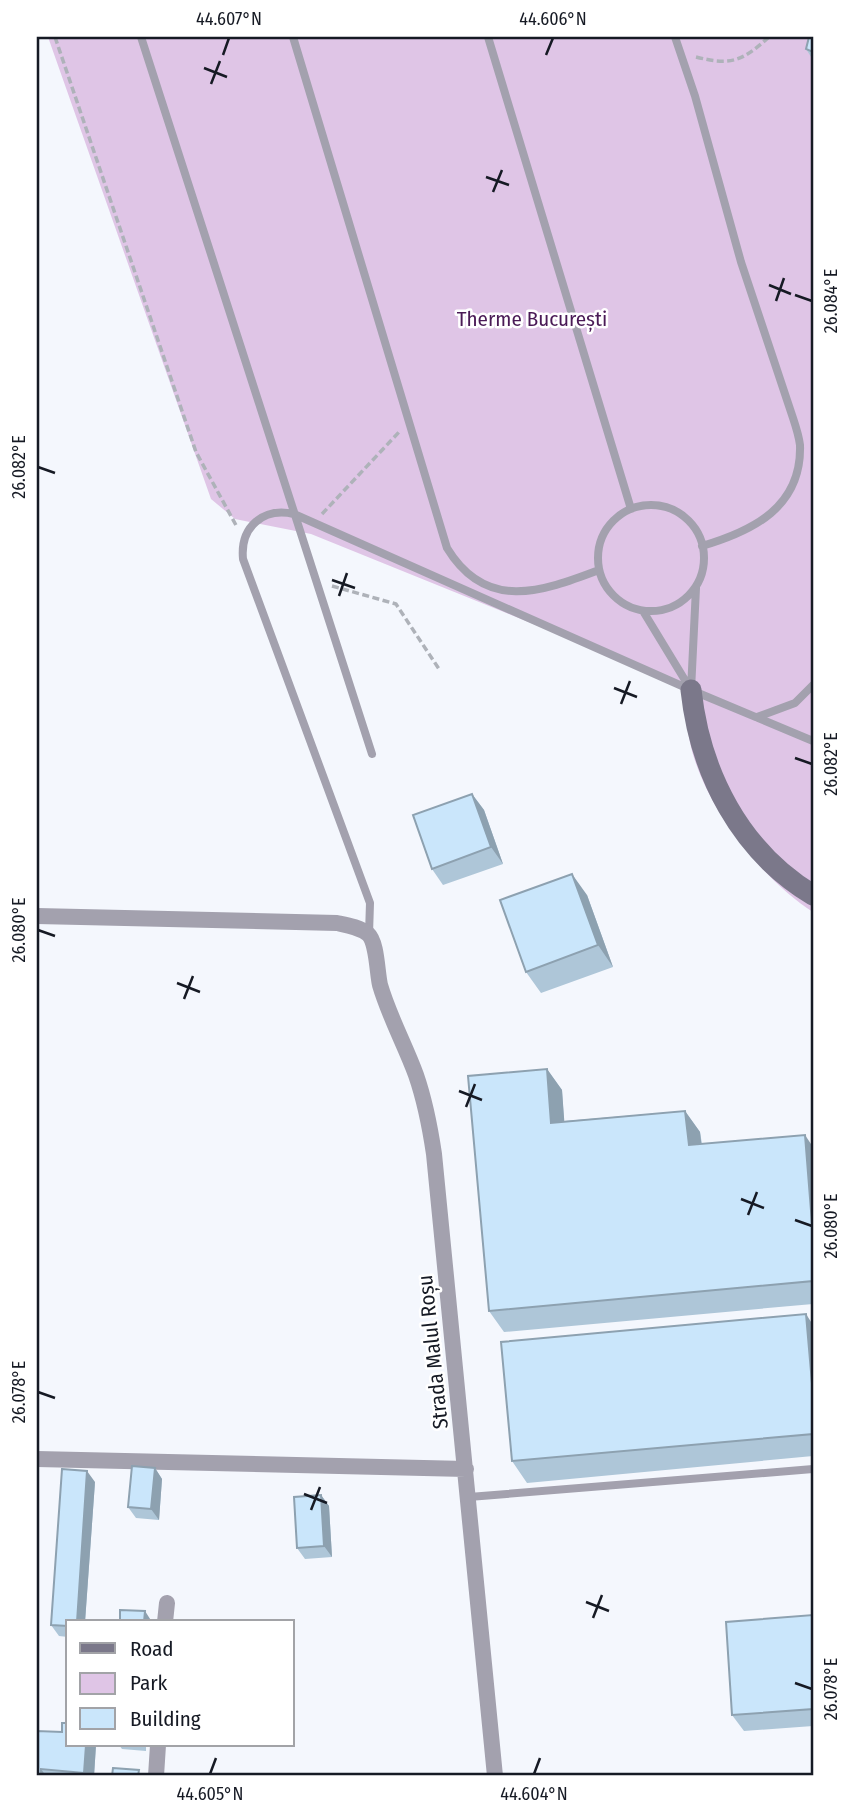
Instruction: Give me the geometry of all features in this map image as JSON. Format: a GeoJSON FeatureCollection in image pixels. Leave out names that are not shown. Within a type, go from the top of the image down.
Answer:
{"type":"FeatureCollection","features":[{"type":"Feature","properties":{"kind":"street"},"geometry":{"type":"LineString","coordinates":[[691,690],[700,745],[723,799],[741,828],[767,859],[813,895]]}},
{"type":"Feature","properties":{"kind":"street"},"geometry":{"type":"LineString","coordinates":[[37,916],[337,923],[369,934]]}},
{"type":"Feature","properties":{"kind":"street","name":"Strada Malul Roșu"},"geometry":{"type":"LineString","coordinates":[[369,934],[374,944],[383,993],[416,1076],[430,1126],[495,1776]]}},
{"type":"Feature","properties":{"kind":"street"},"geometry":{"type":"LineString","coordinates":[[37,1460],[466,1469]]}},
{"type":"Feature","properties":{"kind":"street"},"geometry":{"type":"LineString","coordinates":[[165,1620],[167,1603]]}},
{"type":"Feature","properties":{"kind":"street"},"geometry":{"type":"LineString","coordinates":[[156,1776],[158,1746]]}},
{"type":"Feature","properties":{"kind":"lane"},"geometry":{"type":"LineString","coordinates":[[141,37],[372,754]]}},
{"type":"Feature","properties":{"kind":"lane"},"geometry":{"type":"LineString","coordinates":[[293,37],[447,548],[465,573],[488,587],[503,591],[522,593],[549,588],[599,570]]}},
{"type":"Feature","properties":{"kind":"lane"},"geometry":{"type":"LineString","coordinates":[[488,37],[631,509]]}},
{"type":"Feature","properties":{"kind":"lane"},"geometry":{"type":"LineString","coordinates":[[676,37],[741,262],[800,444],[796,476],[776,511],[756,526],[731,538],[702,547]]}},
{"type":"Feature","properties":{"kind":"lane"},"geometry":{"type":"LineString","coordinates":[[691,690],[696,586],[703,567],[702,547],[693,526],[675,512],[654,506],[631,509],[611,523],[604,534],[598,558],[599,570],[608,590],[623,604],[643,611],[664,610],[682,601],[696,586]]}},
{"type":"Feature","properties":{"kind":"lane"},"geometry":{"type":"LineString","coordinates":[[369,934],[370,903],[243,559],[243,538],[258,518],[281,511],[294,514],[691,690],[813,741]]}},
{"type":"Feature","properties":{"kind":"lane"},"geometry":{"type":"LineString","coordinates":[[643,611],[691,690]]}},
{"type":"Feature","properties":{"kind":"lane"},"geometry":{"type":"LineString","coordinates":[[757,717],[795,703],[813,685]]}},
{"type":"Feature","properties":{"kind":"lane"},"geometry":{"type":"LineString","coordinates":[[469,1497],[813,1469]]}},
{"type":"Feature","properties":{"kind":"path"},"geometry":{"type":"LineString","coordinates":[[55,37],[196,452],[243,538]]}},
{"type":"Feature","properties":{"kind":"path"},"geometry":{"type":"LineString","coordinates":[[680,53],[718,63],[735,61],[753,52],[769,37]]}},
{"type":"Feature","properties":{"kind":"path"},"geometry":{"type":"LineString","coordinates":[[313,524],[408,422]]}},
{"type":"Feature","properties":{"kind":"path"},"geometry":{"type":"LineString","coordinates":[[316,582],[396,604],[439,669]]}},
{"type":"Feature","properties":{"kind":"green space","name":"Therme București"},"geometry":{"type":"Polygon","coordinates":[[[48,37],[813,37],[813,912],[765,872],[721,814],[704,783],[692,750],[687,719],[691,690],[311,534],[235,519],[211,499],[48,37]]]}},
{"type":"Feature","properties":{"kind":"building"},"geometry":{"type":"Polygon","coordinates":[[[809,37],[813,37],[813,52],[806,49],[809,37]]]}},
{"type":"Feature","properties":{"kind":"building"},"geometry":{"type":"Polygon","coordinates":[[[472,794],[491,847],[432,869],[413,815],[472,794]]]}},
{"type":"Feature","properties":{"kind":"building"},"geometry":{"type":"Polygon","coordinates":[[[572,874],[598,945],[526,972],[500,900],[572,874]]]}},
{"type":"Feature","properties":{"kind":"building"},"geometry":{"type":"Polygon","coordinates":[[[547,1069],[551,1123],[685,1111],[689,1145],[805,1135],[813,1236],[813,1281],[489,1311],[468,1076],[547,1069]]]}},
{"type":"Feature","properties":{"kind":"building"},"geometry":{"type":"Polygon","coordinates":[[[806,1314],[813,1395],[813,1434],[512,1461],[501,1342],[806,1314]]]}},
{"type":"Feature","properties":{"kind":"building"},"geometry":{"type":"Polygon","coordinates":[[[132,1466],[155,1468],[151,1509],[128,1507],[132,1466]]]}},
{"type":"Feature","properties":{"kind":"building"},"geometry":{"type":"Polygon","coordinates":[[[62,1469],[87,1471],[77,1620],[66,1620],[66,1626],[51,1625],[62,1469]]]}},
{"type":"Feature","properties":{"kind":"building"},"geometry":{"type":"Polygon","coordinates":[[[321,1495],[324,1546],[297,1548],[294,1497],[321,1495]]]}},
{"type":"Feature","properties":{"kind":"building"},"geometry":{"type":"Polygon","coordinates":[[[120,1610],[145,1611],[144,1620],[120,1620],[120,1610]]]}},
{"type":"Feature","properties":{"kind":"building"},"geometry":{"type":"Polygon","coordinates":[[[813,1615],[813,1709],[732,1715],[726,1622],[813,1615]]]}},
{"type":"Feature","properties":{"kind":"building"},"geometry":{"type":"Polygon","coordinates":[[[62,1723],[66,1723],[66,1746],[86,1746],[84,1773],[41,1769],[41,1776],[37,1776],[37,1731],[62,1732],[62,1723]]]}},
{"type":"Feature","properties":{"kind":"building"},"geometry":{"type":"Polygon","coordinates":[[[113,1768],[139,1770],[138,1776],[112,1776],[113,1768]]]}}]}
